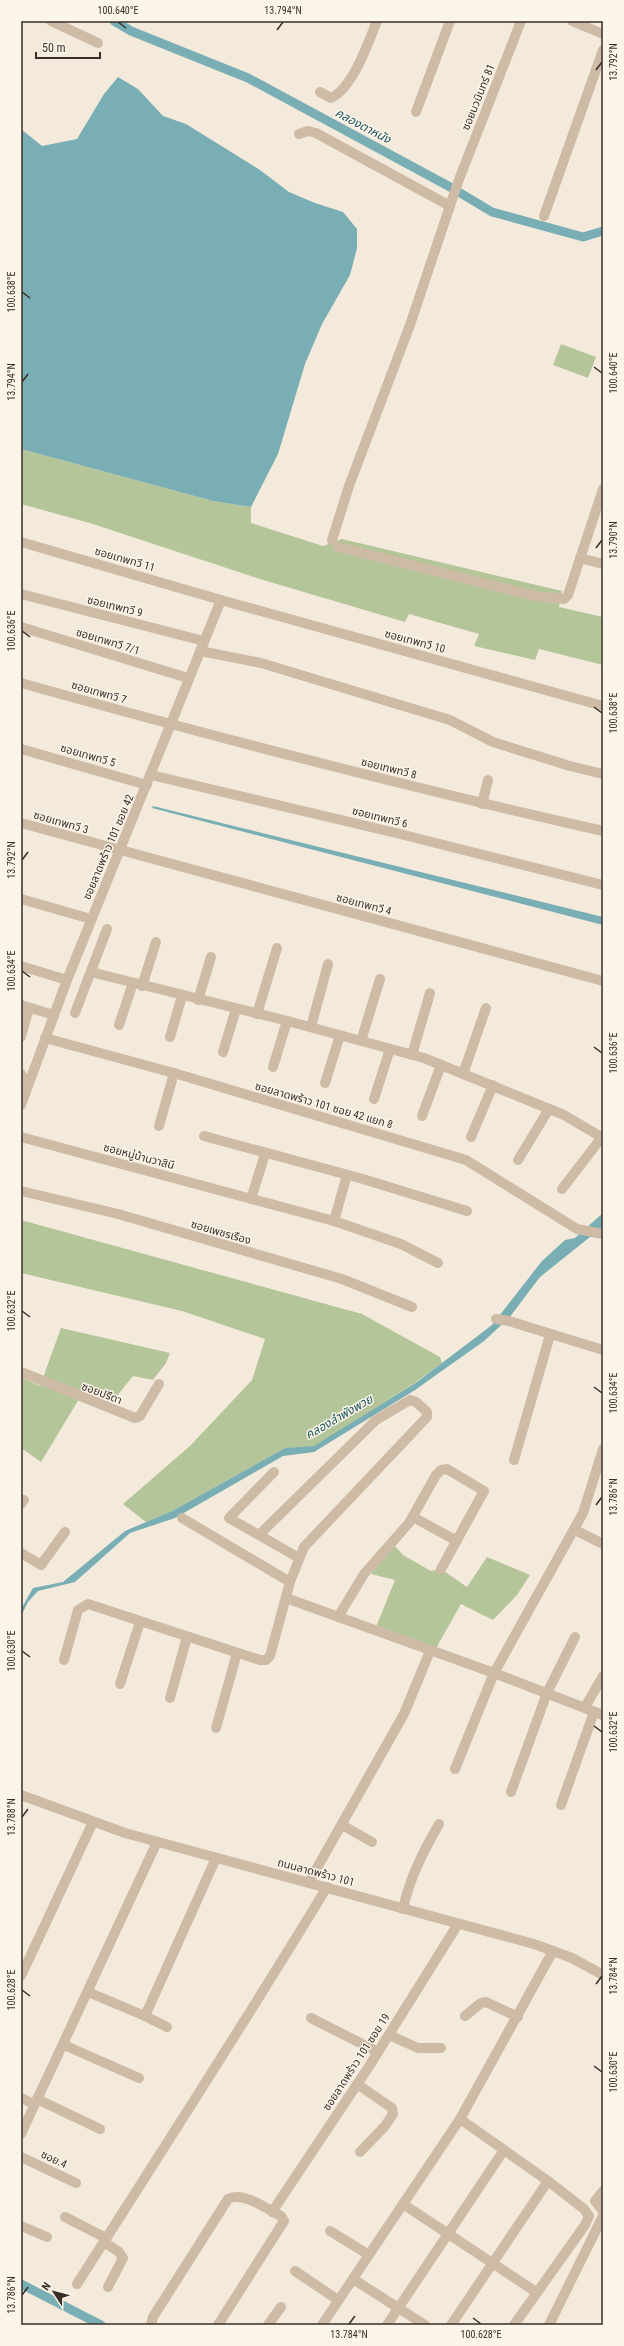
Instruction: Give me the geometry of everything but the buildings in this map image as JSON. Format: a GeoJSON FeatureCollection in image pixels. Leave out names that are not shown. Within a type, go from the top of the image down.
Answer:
{"type":"FeatureCollection","features":[{"type":"Feature","properties":{"kind":"street"},"geometry":{"type":"LineString","coordinates":[[51,21],[98,43]]}},
{"type":"Feature","properties":{"kind":"street"},"geometry":{"type":"LineString","coordinates":[[320,92],[331,98],[342,92],[361,58],[377,21]]}},
{"type":"Feature","properties":{"kind":"street"},"geometry":{"type":"LineString","coordinates":[[416,112],[450,21]]}},
{"type":"Feature","properties":{"kind":"street","name":"ซอยนวมินทร์ 81"},"geometry":{"type":"LineString","coordinates":[[521,21],[454,193],[410,325],[350,486],[335,544],[535,596],[560,599],[568,595],[580,558]]}},
{"type":"Feature","properties":{"kind":"street"},"geometry":{"type":"LineString","coordinates":[[576,22],[603,34]]}},
{"type":"Feature","properties":{"kind":"street"},"geometry":{"type":"LineString","coordinates":[[544,216],[603,50]]}},
{"type":"Feature","properties":{"kind":"street"},"geometry":{"type":"LineString","coordinates":[[299,134],[303,132],[316,133],[450,206]]}},
{"type":"Feature","properties":{"kind":"street"},"geometry":{"type":"LineString","coordinates":[[603,489],[580,558],[603,564]]}},
{"type":"Feature","properties":{"kind":"street","name":"ซอยเทพทวี 11"},"geometry":{"type":"LineString","coordinates":[[21,542],[221,600]]}},
{"type":"Feature","properties":{"kind":"street","name":"ซอยเทพทวี 9"},"geometry":{"type":"LineString","coordinates":[[21,594],[204,641]]}},
{"type":"Feature","properties":{"kind":"street","name":"ซอยลาดพร้าว 101 ซอย 42"},"geometry":{"type":"LineString","coordinates":[[22,1095],[118,851],[149,780],[188,678],[221,600]]}},
{"type":"Feature","properties":{"kind":"street","name":"ซอยเทพทวี 10"},"geometry":{"type":"LineString","coordinates":[[221,600],[603,706]]}},
{"type":"Feature","properties":{"kind":"street","name":"ซอยเทพทวี 7/1"},"geometry":{"type":"LineString","coordinates":[[21,627],[188,678]]}},
{"type":"Feature","properties":{"kind":"street"},"geometry":{"type":"LineString","coordinates":[[200,651],[261,663],[450,720],[493,742],[570,766],[603,774]]}},
{"type":"Feature","properties":{"kind":"street","name":"ซอยเทพทวี 7"},"geometry":{"type":"LineString","coordinates":[[21,683],[171,725]]}},
{"type":"Feature","properties":{"kind":"street","name":"ซอยเทพทวี 8"},"geometry":{"type":"LineString","coordinates":[[171,725],[482,804],[603,831]]}},
{"type":"Feature","properties":{"kind":"street","name":"ซอยเทพทวี 5"},"geometry":{"type":"LineString","coordinates":[[21,749],[149,780]]}},
{"type":"Feature","properties":{"kind":"street","name":"ซอยเทพทวี 6"},"geometry":{"type":"LineString","coordinates":[[149,780],[603,885]]}},
{"type":"Feature","properties":{"kind":"street"},"geometry":{"type":"LineString","coordinates":[[482,804],[488,780]]}},
{"type":"Feature","properties":{"kind":"street","name":"ซอยเทพทวี 3"},"geometry":{"type":"LineString","coordinates":[[21,823],[118,851]]}},
{"type":"Feature","properties":{"kind":"street","name":"ซอยเทพทวี 4"},"geometry":{"type":"LineString","coordinates":[[118,851],[603,981]]}},
{"type":"Feature","properties":{"kind":"street"},"geometry":{"type":"LineString","coordinates":[[21,899],[91,919]]}},
{"type":"Feature","properties":{"kind":"street"},"geometry":{"type":"LineString","coordinates":[[75,1013],[107,929]]}},
{"type":"Feature","properties":{"kind":"street"},"geometry":{"type":"LineString","coordinates":[[119,1025],[156,942]]}},
{"type":"Feature","properties":{"kind":"street"},"geometry":{"type":"LineString","coordinates":[[257,1014],[277,948]]}},
{"type":"Feature","properties":{"kind":"street"},"geometry":{"type":"LineString","coordinates":[[198,1000],[211,957]]}},
{"type":"Feature","properties":{"kind":"street"},"geometry":{"type":"LineString","coordinates":[[311,1027],[328,964]]}},
{"type":"Feature","properties":{"kind":"street"},"geometry":{"type":"LineString","coordinates":[[21,966],[67,980]]}},
{"type":"Feature","properties":{"kind":"street"},"geometry":{"type":"LineString","coordinates":[[91,972],[182,996],[311,1027],[412,1055],[493,1085],[572,1119],[602,1138],[562,1189]]}},
{"type":"Feature","properties":{"kind":"street"},"geometry":{"type":"LineString","coordinates":[[361,1041],[380,979]]}},
{"type":"Feature","properties":{"kind":"street"},"geometry":{"type":"LineString","coordinates":[[412,1055],[430,993]]}},
{"type":"Feature","properties":{"kind":"street"},"geometry":{"type":"LineString","coordinates":[[170,1037],[182,996]]}},
{"type":"Feature","properties":{"kind":"street"},"geometry":{"type":"LineString","coordinates":[[21,1037],[25,1006],[54,1015]]}},
{"type":"Feature","properties":{"kind":"street"},"geometry":{"type":"LineString","coordinates":[[464,1074],[486,1008]]}},
{"type":"Feature","properties":{"kind":"street"},"geometry":{"type":"LineString","coordinates":[[222,1052],[236,1009]]}},
{"type":"Feature","properties":{"kind":"street"},"geometry":{"type":"LineString","coordinates":[[273,1067],[287,1021]]}},
{"type":"Feature","properties":{"kind":"street"},"geometry":{"type":"LineString","coordinates":[[324,1083],[340,1035]]}},
{"type":"Feature","properties":{"kind":"street","name":"ซอยลาดพร้าว 101 ซอย 42 แยก 8"},"geometry":{"type":"LineString","coordinates":[[45,1038],[174,1073],[466,1160],[581,1230],[603,1234]]}},
{"type":"Feature","properties":{"kind":"street"},"geometry":{"type":"LineString","coordinates":[[374,1100],[390,1049]]}},
{"type":"Feature","properties":{"kind":"street"},"geometry":{"type":"LineString","coordinates":[[422,1116],[441,1065]]}},
{"type":"Feature","properties":{"kind":"street"},"geometry":{"type":"LineString","coordinates":[[159,1126],[174,1073]]}},
{"type":"Feature","properties":{"kind":"street"},"geometry":{"type":"LineString","coordinates":[[21,1074],[23,1077],[22,1095]]}},
{"type":"Feature","properties":{"kind":"street"},"geometry":{"type":"LineString","coordinates":[[471,1137],[493,1085]]}},
{"type":"Feature","properties":{"kind":"street"},"geometry":{"type":"LineString","coordinates":[[518,1160],[549,1109]]}},
{"type":"Feature","properties":{"kind":"street","name":"ซอยหมู่บ้านวาสินี"},"geometry":{"type":"LineString","coordinates":[[21,1136],[334,1222],[401,1244],[438,1263]]}},
{"type":"Feature","properties":{"kind":"street"},"geometry":{"type":"LineString","coordinates":[[204,1136],[265,1154],[348,1175],[467,1211]]}},
{"type":"Feature","properties":{"kind":"street"},"geometry":{"type":"LineString","coordinates":[[251,1199],[265,1154]]}},
{"type":"Feature","properties":{"kind":"street"},"geometry":{"type":"LineString","coordinates":[[334,1222],[348,1175]]}},
{"type":"Feature","properties":{"kind":"street","name":"ซอยเพชรเรือง"},"geometry":{"type":"LineString","coordinates":[[21,1191],[118,1214],[342,1279],[412,1307]]}},
{"type":"Feature","properties":{"kind":"street"},"geometry":{"type":"LineString","coordinates":[[496,1319],[509,1321],[550,1335],[603,1350]]}},
{"type":"Feature","properties":{"kind":"street"},"geometry":{"type":"LineString","coordinates":[[514,1460],[550,1335]]}},
{"type":"Feature","properties":{"kind":"street","name":"ซอยปรีดา"},"geometry":{"type":"LineString","coordinates":[[21,1372],[110,1409],[138,1418],[159,1384]]}},
{"type":"Feature","properties":{"kind":"street"},"geometry":{"type":"LineString","coordinates":[[64,1660],[78,1610],[82,1606],[88,1604],[187,1638],[260,1660],[266,1660],[270,1656],[290,1582],[304,1547],[427,1417],[427,1412],[416,1402],[410,1400],[376,1420],[259,1535]]}},
{"type":"Feature","properties":{"kind":"street"},"geometry":{"type":"LineString","coordinates":[[456,1769],[494,1673],[575,1530],[583,1513],[603,1449]]}},
{"type":"Feature","properties":{"kind":"street"},"geometry":{"type":"LineString","coordinates":[[338,1617],[364,1574],[413,1517],[436,1475],[441,1470],[447,1468],[484,1491],[441,1569]]}},
{"type":"Feature","properties":{"kind":"street"},"geometry":{"type":"LineString","coordinates":[[274,1472],[230,1517],[299,1558]]}},
{"type":"Feature","properties":{"kind":"street"},"geometry":{"type":"LineString","coordinates":[[413,1517],[457,1541]]}},
{"type":"Feature","properties":{"kind":"street"},"geometry":{"type":"LineString","coordinates":[[182,1518],[290,1582]]}},
{"type":"Feature","properties":{"kind":"street"},"geometry":{"type":"LineString","coordinates":[[575,1530],[603,1544]]}},
{"type":"Feature","properties":{"kind":"street"},"geometry":{"type":"LineString","coordinates":[[21,1553],[41,1565],[65,1532]]}},
{"type":"Feature","properties":{"kind":"street"},"geometry":{"type":"LineString","coordinates":[[286,1598],[494,1673],[594,1711]]}},
{"type":"Feature","properties":{"kind":"street"},"geometry":{"type":"LineString","coordinates":[[120,1684],[140,1622]]}},
{"type":"Feature","properties":{"kind":"street"},"geometry":{"type":"LineString","coordinates":[[511,1792],[547,1693],[575,1637]]}},
{"type":"Feature","properties":{"kind":"street"},"geometry":{"type":"LineString","coordinates":[[170,1698],[187,1638]]}},
{"type":"Feature","properties":{"kind":"street"},"geometry":{"type":"LineString","coordinates":[[309,1882],[404,1714],[430,1651]]}},
{"type":"Feature","properties":{"kind":"street"},"geometry":{"type":"LineString","coordinates":[[216,1728],[237,1653]]}},
{"type":"Feature","properties":{"kind":"street"},"geometry":{"type":"LineString","coordinates":[[561,1805],[594,1711],[603,1676]]}},
{"type":"Feature","properties":{"kind":"street","name":"ถนนลาดพร้าว 101"},"geometry":{"type":"LineString","coordinates":[[21,1795],[93,1822],[157,1842],[309,1882],[553,1951],[603,1975]]}},
{"type":"Feature","properties":{"kind":"street"},"geometry":{"type":"LineString","coordinates":[[21,1976],[93,1822]]}},
{"type":"Feature","properties":{"kind":"street"},"geometry":{"type":"LineString","coordinates":[[404,1909],[408,1885],[415,1867],[438,1824]]}},
{"type":"Feature","properties":{"kind":"street"},"geometry":{"type":"LineString","coordinates":[[342,1825],[372,1842]]}},
{"type":"Feature","properties":{"kind":"street"},"geometry":{"type":"LineString","coordinates":[[21,2134],[64,2045],[157,1842]]}},
{"type":"Feature","properties":{"kind":"street"},"geometry":{"type":"LineString","coordinates":[[145,2016],[216,1858]]}},
{"type":"Feature","properties":{"kind":"street"},"geometry":{"type":"LineString","coordinates":[[77,2284],[230,2046],[327,1887]]}},
{"type":"Feature","properties":{"kind":"street","name":"ซอยลาดพร้าว 101 ซอย 19"},"geometry":{"type":"LineString","coordinates":[[272,2212],[389,2035],[458,1924]]}},
{"type":"Feature","properties":{"kind":"street"},"geometry":{"type":"LineString","coordinates":[[322,2325],[460,2119],[518,2018],[553,1951]]}},
{"type":"Feature","properties":{"kind":"street"},"geometry":{"type":"LineString","coordinates":[[88,1992],[167,2026]]}},
{"type":"Feature","properties":{"kind":"street"},"geometry":{"type":"LineString","coordinates":[[465,2016],[481,2003],[486,2002],[518,2018]]}},
{"type":"Feature","properties":{"kind":"street"},"geometry":{"type":"LineString","coordinates":[[311,2018],[378,2052]]}},
{"type":"Feature","properties":{"kind":"street"},"geometry":{"type":"LineString","coordinates":[[389,2035],[418,2048],[441,2048]]}},
{"type":"Feature","properties":{"kind":"street"},"geometry":{"type":"LineString","coordinates":[[64,2045],[139,2078]]}},
{"type":"Feature","properties":{"kind":"street"},"geometry":{"type":"LineString","coordinates":[[357,2084],[392,2108],[393,2114],[388,2123],[360,2152]]}},
{"type":"Feature","properties":{"kind":"street"},"geometry":{"type":"LineString","coordinates":[[21,2098],[36,2102],[100,2129]]}},
{"type":"Feature","properties":{"kind":"street"},"geometry":{"type":"LineString","coordinates":[[460,2119],[548,2181],[584,2209],[589,2216],[585,2225],[514,2325]]}},
{"type":"Feature","properties":{"kind":"street"},"geometry":{"type":"LineString","coordinates":[[387,2325],[504,2150]]}},
{"type":"Feature","properties":{"kind":"street","name":"ซอย.4"},"geometry":{"type":"LineString","coordinates":[[21,2157],[76,2183]]}},
{"type":"Feature","properties":{"kind":"street"},"geometry":{"type":"LineString","coordinates":[[451,2325],[548,2181]]}},
{"type":"Feature","properties":{"kind":"street"},"geometry":{"type":"LineString","coordinates":[[603,2191],[595,2201],[603,2211]]}},
{"type":"Feature","properties":{"kind":"street"},"geometry":{"type":"LineString","coordinates":[[151,2325],[153,2317],[228,2199],[234,2196],[245,2198],[281,2216],[284,2221],[218,2325]]}},
{"type":"Feature","properties":{"kind":"street"},"geometry":{"type":"LineString","coordinates":[[403,2204],[493,2262],[536,2292]]}},
{"type":"Feature","properties":{"kind":"street"},"geometry":{"type":"LineString","coordinates":[[549,2325],[603,2216]]}},
{"type":"Feature","properties":{"kind":"street"},"geometry":{"type":"LineString","coordinates":[[65,2217],[105,2240],[119,2252],[123,2258],[108,2287]]}},
{"type":"Feature","properties":{"kind":"street"},"geometry":{"type":"LineString","coordinates":[[21,2226],[47,2238]]}},
{"type":"Feature","properties":{"kind":"street"},"geometry":{"type":"LineString","coordinates":[[330,2231],[369,2255]]}},
{"type":"Feature","properties":{"kind":"street"},"geometry":{"type":"LineString","coordinates":[[295,2271],[338,2300]]}},
{"type":"Feature","properties":{"kind":"street"},"geometry":{"type":"LineString","coordinates":[[353,2279],[425,2325]]}},
{"type":"Feature","properties":{"kind":"street"},"geometry":{"type":"LineString","coordinates":[[268,2325],[281,2307]]}},
{"type":"Feature","properties":{"kind":"green space"},"geometry":{"type":"Polygon","coordinates":[[[561,344],[596,357],[588,378],[553,365],[561,344]]]}},
{"type":"Feature","properties":{"kind":"green space"},"geometry":{"type":"Polygon","coordinates":[[[21,449],[213,501],[251,507],[251,523],[323,546],[342,539],[562,591],[559,607],[603,617],[603,665],[539,649],[535,660],[474,646],[479,634],[409,614],[405,622],[260,579],[93,524],[21,504],[21,449]]]}},
{"type":"Feature","properties":{"kind":"green space"},"geometry":{"type":"Polygon","coordinates":[[[21,1220],[362,1314],[440,1357],[442,1363],[416,1382],[314,1447],[285,1448],[172,1511],[146,1522],[123,1504],[190,1446],[252,1380],[265,1339],[182,1311],[21,1273],[21,1220]]]}},
{"type":"Feature","properties":{"kind":"green space"},"geometry":{"type":"Polygon","coordinates":[[[61,1328],[170,1353],[166,1363],[153,1380],[133,1376],[113,1401],[85,1389],[41,1462],[21,1448],[21,1377],[40,1386],[61,1328]]]}},
{"type":"Feature","properties":{"kind":"green space"},"geometry":{"type":"Polygon","coordinates":[[[394,1545],[403,1555],[431,1571],[441,1569],[467,1587],[487,1557],[530,1575],[517,1595],[493,1620],[461,1604],[435,1650],[376,1627],[395,1580],[371,1574],[394,1545]]]}},
{"type":"Feature","properties":{"kind":"water"},"geometry":{"type":"Polygon","coordinates":[[[118,77],[138,89],[163,116],[186,124],[260,170],[289,192],[315,203],[343,212],[357,229],[357,248],[350,275],[322,324],[305,364],[278,454],[251,507],[213,501],[21,449],[21,129],[42,146],[77,139],[104,94],[118,77]]]}},
{"type":"Feature","properties":{"kind":"water"},"geometry":{"type":"Polygon","coordinates":[[[153,806],[603,917],[603,925],[152,808],[153,806]]]}},
{"type":"Feature","properties":{"kind":"water"},"geometry":{"type":"Polygon","coordinates":[[[603,1213],[603,1232],[590,1237],[540,1277],[509,1318],[484,1341],[415,1390],[314,1452],[283,1456],[175,1518],[130,1533],[75,1582],[38,1591],[28,1602],[21,1616],[21,1609],[33,1588],[63,1582],[125,1531],[172,1511],[285,1448],[314,1446],[417,1382],[492,1325],[542,1261],[565,1240],[575,1238],[603,1213]]]}},
{"type":"Feature","properties":{"kind":"waterway","name":"คลองตาหนัง"},"geometry":{"type":"LineString","coordinates":[[114,21],[131,31],[248,78],[452,188],[492,212],[583,237],[603,231]]}},
{"type":"Feature","properties":{"kind":"waterway"},"geometry":{"type":"LineString","coordinates":[[21,2284],[101,2325]]}},
{"type":"Feature","properties":{"kind":"water label","name":"คลองลำพังพวย"},"geometry":{"type":"Point","coordinates":[339,1417]}}]}
